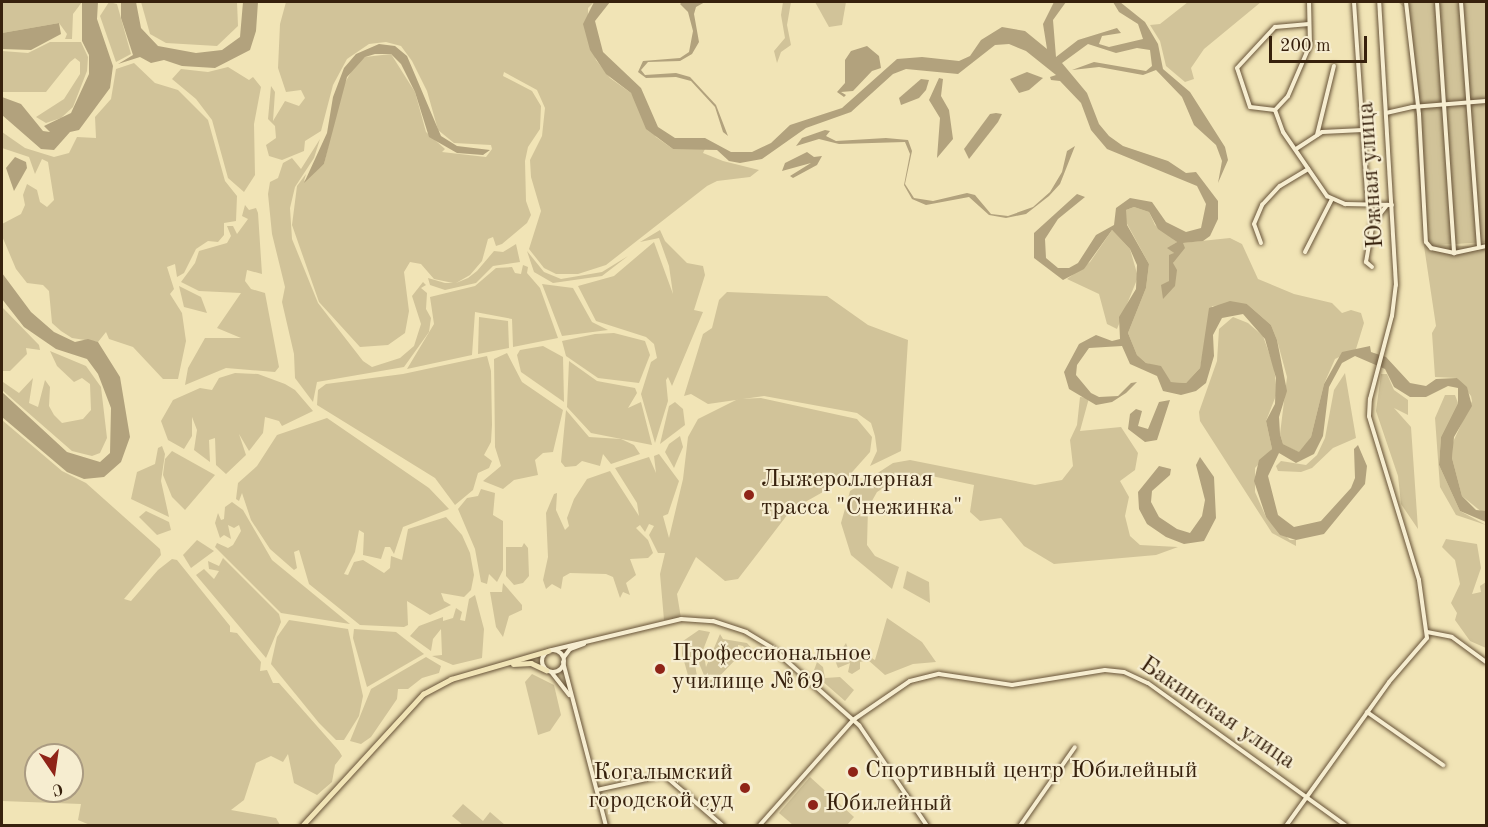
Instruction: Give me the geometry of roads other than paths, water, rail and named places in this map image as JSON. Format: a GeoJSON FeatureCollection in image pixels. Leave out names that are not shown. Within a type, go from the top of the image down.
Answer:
{"type":"FeatureCollection","features":[{"type":"Feature","properties":{"kind":"main road"},"geometry":{"type":"LineString","coordinates":[[302,825],[423,694],[451,679],[550,651]]}},
{"type":"Feature","properties":{"kind":"main road"},"geometry":{"type":"LineString","coordinates":[[498,666],[527,663],[547,670]]}},
{"type":"Feature","properties":{"kind":"street"},"geometry":{"type":"LineString","coordinates":[[1309,2],[1309,24],[1309,49],[1286,99],[1275,110],[1254,109],[1248,104],[1237,76],[1238,66],[1275,27],[1309,24]]}},
{"type":"Feature","properties":{"kind":"street"},"geometry":{"type":"LineString","coordinates":[[1354,2],[1368,205]]}},
{"type":"Feature","properties":{"kind":"street","name":"Южная улица"},"geometry":{"type":"LineString","coordinates":[[1379,2],[1395,292],[1370,399],[1370,422],[1419,580],[1427,632]]}},
{"type":"Feature","properties":{"kind":"street"},"geometry":{"type":"LineString","coordinates":[[1406,2],[1412,29],[1426,242],[1431,248],[1454,253],[1486,246]]}},
{"type":"Feature","properties":{"kind":"street"},"geometry":{"type":"LineString","coordinates":[[1437,2],[1454,253]]}},
{"type":"Feature","properties":{"kind":"street"},"geometry":{"type":"LineString","coordinates":[[1461,2],[1479,247]]}},
{"type":"Feature","properties":{"kind":"street"},"geometry":{"type":"LineString","coordinates":[[1317,135],[1334,66]]}},
{"type":"Feature","properties":{"kind":"street"},"geometry":{"type":"LineString","coordinates":[[1386,114],[1418,106],[1486,101]]}},
{"type":"Feature","properties":{"kind":"street"},"geometry":{"type":"LineString","coordinates":[[1275,110],[1276,120],[1308,169],[1332,199],[1368,205],[1390,205]]}},
{"type":"Feature","properties":{"kind":"street"},"geometry":{"type":"LineString","coordinates":[[1296,149],[1317,135],[1363,130]]}},
{"type":"Feature","properties":{"kind":"street"},"geometry":{"type":"LineString","coordinates":[[1261,243],[1254,224],[1262,205],[1280,186],[1308,169]]}},
{"type":"Feature","properties":{"kind":"street"},"geometry":{"type":"LineString","coordinates":[[1305,252],[1332,199]]}},
{"type":"Feature","properties":{"kind":"street"},"geometry":{"type":"LineString","coordinates":[[1372,267],[1366,262],[1372,227],[1390,205]]}},
{"type":"Feature","properties":{"kind":"street"},"geometry":{"type":"LineString","coordinates":[[572,701],[562,682],[547,670],[542,660],[550,651],[681,619],[730,625],[771,647],[854,720],[927,825]]}},
{"type":"Feature","properties":{"kind":"street"},"geometry":{"type":"LineString","coordinates":[[1286,825],[1367,712],[1423,645],[1427,632],[1452,637],[1486,662]]}},
{"type":"Feature","properties":{"kind":"street"},"geometry":{"type":"LineString","coordinates":[[547,670],[559,670],[570,649],[599,639]]}},
{"type":"Feature","properties":{"kind":"street"},"geometry":{"type":"LineString","coordinates":[[550,651],[560,653],[563,662],[606,825]]}},
{"type":"Feature","properties":{"kind":"street","name":"Бакинская улица"},"geometry":{"type":"LineString","coordinates":[[759,825],[854,720],[904,684],[927,675],[1012,685],[1095,670],[1119,671],[1148,683],[1346,825]]}},
{"type":"Feature","properties":{"kind":"street"},"geometry":{"type":"LineString","coordinates":[[1367,712],[1443,765]]}},
{"type":"Feature","properties":{"kind":"street"},"geometry":{"type":"LineString","coordinates":[[1020,825],[1075,747]]}},
{"type":"Feature","properties":{"kind":"street"},"geometry":{"type":"LineString","coordinates":[[597,790],[662,775],[723,825]]}},
{"type":"Feature","properties":{"kind":"place","name":"Лыжероллерная трасса \"Снежинка\""},"geometry":{"type":"Point","coordinates":[749,495]}},
{"type":"Feature","properties":{"kind":"place","name":"Профессиональное училище №69"},"geometry":{"type":"Point","coordinates":[660,669]}},
{"type":"Feature","properties":{"kind":"place","name":"Спортивный центр Юбилейный"},"geometry":{"type":"Point","coordinates":[853,772]}},
{"type":"Feature","properties":{"kind":"place","name":"Когалымский городской суд"},"geometry":{"type":"Point","coordinates":[745,788]}},
{"type":"Feature","properties":{"kind":"place","name":"Юбилейный"},"geometry":{"type":"Point","coordinates":[813,805]}}]}
